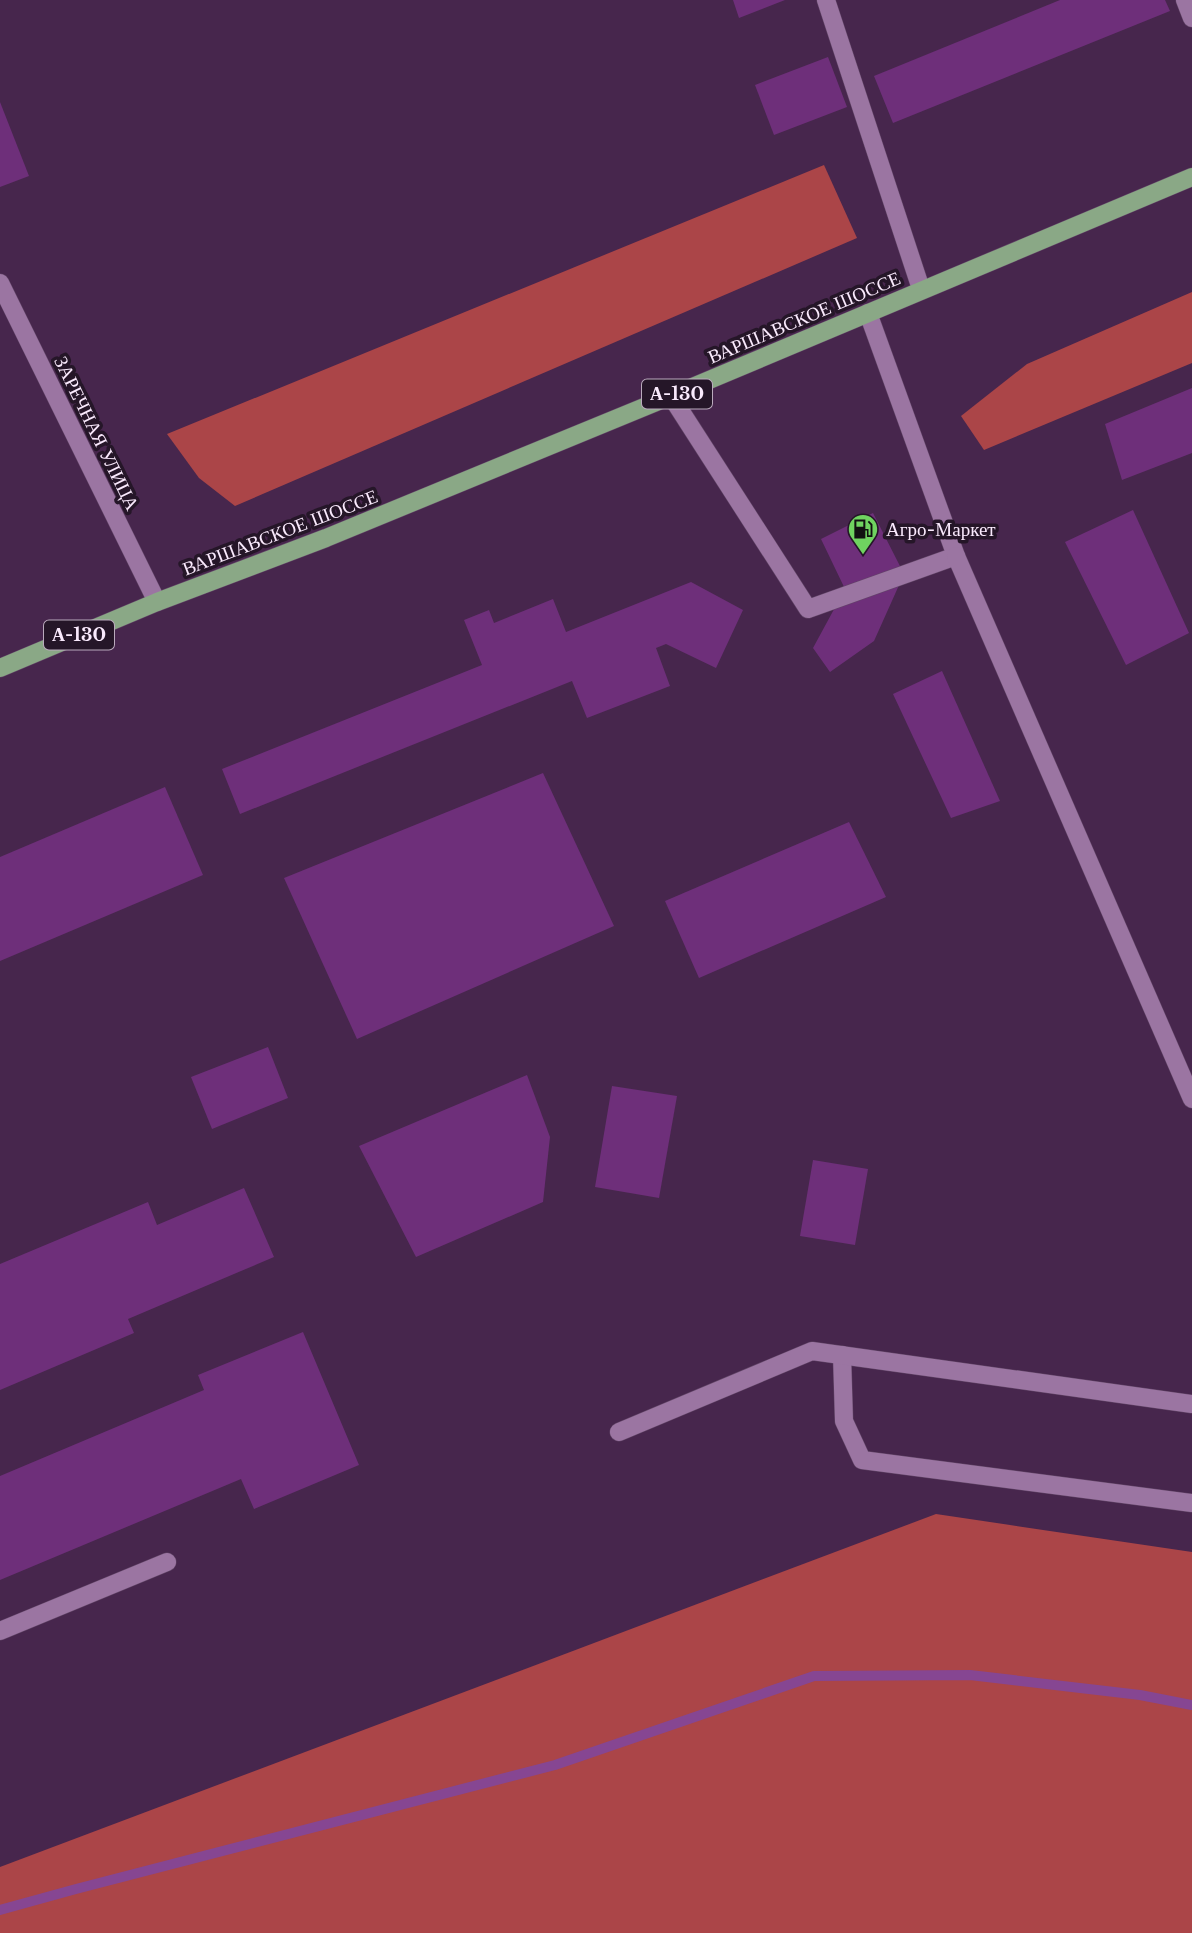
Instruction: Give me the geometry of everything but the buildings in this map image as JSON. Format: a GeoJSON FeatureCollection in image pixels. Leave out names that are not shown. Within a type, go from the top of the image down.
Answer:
{"type":"FeatureCollection","features":[{"type":"Feature","properties":{"kind":"main road","name":"ВАРШАВСКОЕ ШОССЕ"},"geometry":{"type":"LineString","coordinates":[[158,602],[326,538],[1192,177]]}},
{"type":"Feature","properties":{"kind":"main road","name":"А-130"},"geometry":{"type":"LineString","coordinates":[[0,668],[158,602]]}},
{"type":"Feature","properties":{"kind":"street"},"geometry":{"type":"LineString","coordinates":[[826,0],[921,289]]}},
{"type":"Feature","properties":{"kind":"street"},"geometry":{"type":"LineString","coordinates":[[1185,0],[1192,18]]}},
{"type":"Feature","properties":{"kind":"street","name":"ЗАРЕЧНАЯ УЛИЦА"},"geometry":{"type":"LineString","coordinates":[[0,283],[158,602]]}},
{"type":"Feature","properties":{"kind":"street"},"geometry":{"type":"LineString","coordinates":[[868,313],[956,556],[1192,1099]]}},
{"type":"Feature","properties":{"kind":"street"},"geometry":{"type":"LineString","coordinates":[[671,396],[808,609],[956,556]]}},
{"type":"Feature","properties":{"kind":"street"},"geometry":{"type":"LineString","coordinates":[[619,1432],[812,1351],[1192,1404]]}},
{"type":"Feature","properties":{"kind":"street"},"geometry":{"type":"LineString","coordinates":[[842,1355],[844,1422],[862,1460],[1192,1503]]}},
{"type":"Feature","properties":{"kind":"street"},"geometry":{"type":"LineString","coordinates":[[0,1631],[167,1562]]}},
{"type":"Feature","properties":{"kind":"shaded area"},"geometry":{"type":"Polygon","coordinates":[[[824,165],[857,238],[235,506],[199,478],[167,434],[824,165]]]}},
{"type":"Feature","properties":{"kind":"shaded area"},"geometry":{"type":"Polygon","coordinates":[[[1192,292],[1192,363],[984,450],[961,416],[1027,364],[1192,292]]]}},
{"type":"Feature","properties":{"kind":"shaded area"},"geometry":{"type":"Polygon","coordinates":[[[936,1514],[1192,1552],[1192,1933],[0,1933],[0,1867],[936,1514]]]}},
{"type":"Feature","properties":{"kind":"waterway"},"geometry":{"type":"LineString","coordinates":[[0,1910],[555,1765],[814,1676],[970,1675],[1140,1695],[1192,1705]]}},
{"type":"Feature","properties":{"kind":"place","name":"Агро-Маркет"},"geometry":{"type":"Point","coordinates":[863,556]}}]}
